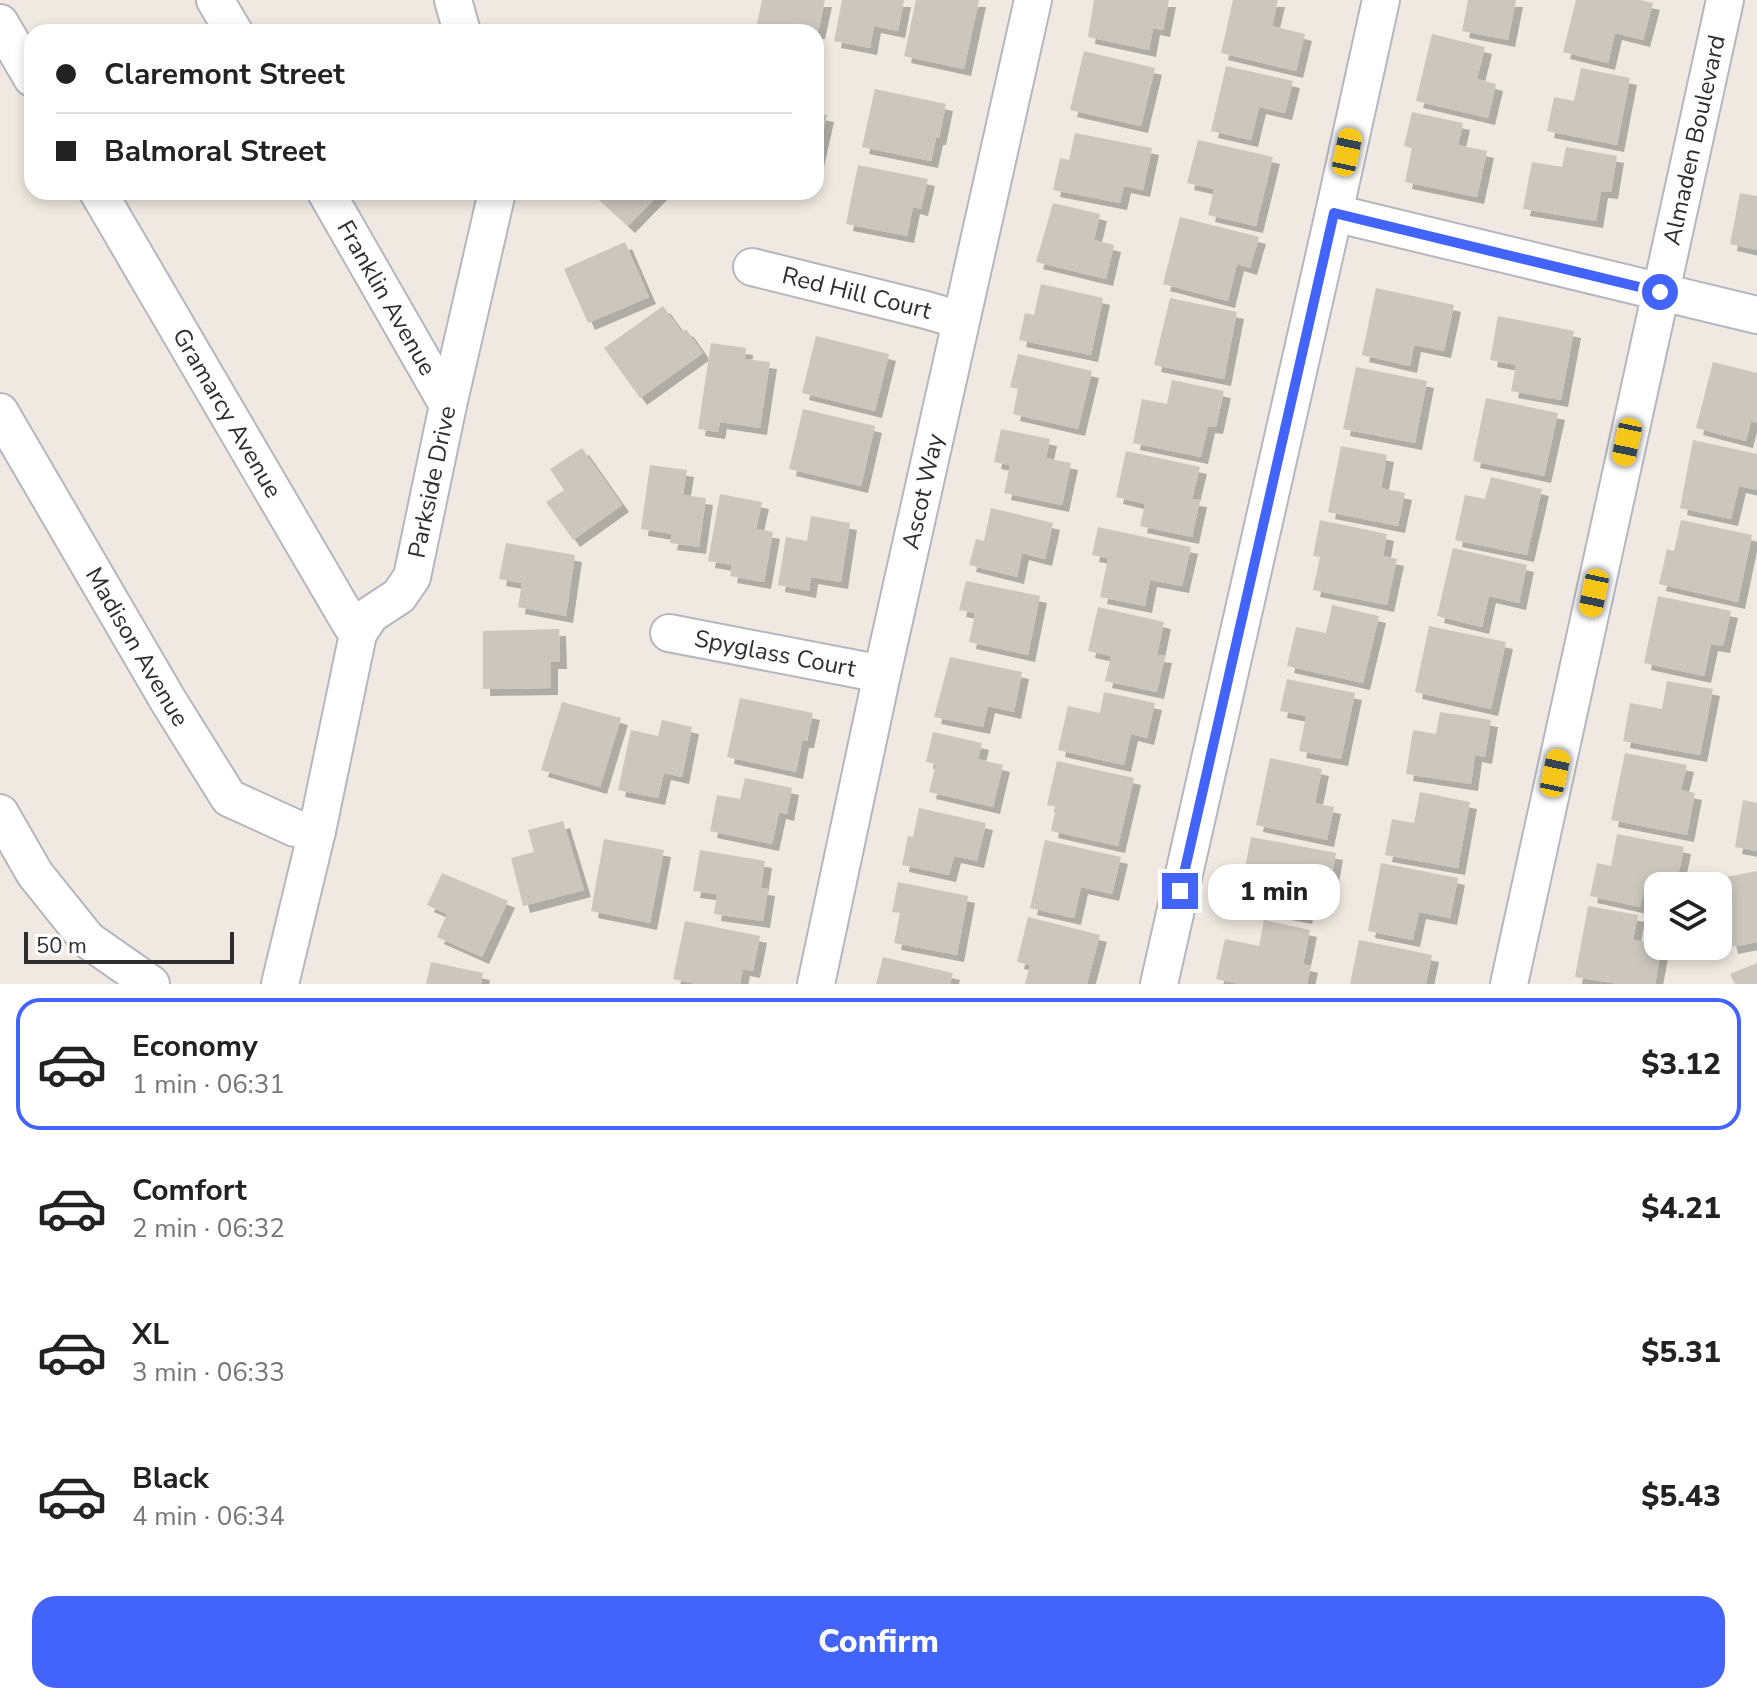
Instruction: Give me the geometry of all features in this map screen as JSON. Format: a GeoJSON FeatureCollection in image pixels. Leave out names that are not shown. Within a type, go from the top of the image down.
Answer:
{"type":"FeatureCollection","features":[{"type":"Feature","properties":{"kind":"street"},"geometry":{"type":"LineString","coordinates":[[215,0],[229,24]]}},
{"type":"Feature","properties":{"kind":"street"},"geometry":{"type":"LineString","coordinates":[[453,0],[460,24]]}},
{"type":"Feature","properties":{"kind":"street","name":"Ascot Way"},"geometry":{"type":"LineString","coordinates":[[816,984],[1033,0]]}},
{"type":"Feature","properties":{"kind":"street"},"geometry":{"type":"LineString","coordinates":[[1159,984],[1381,0]]}},
{"type":"Feature","properties":{"kind":"street","name":"Almaden Boulevard"},"geometry":{"type":"LineString","coordinates":[[1509,984],[1725,0]]}},
{"type":"Feature","properties":{"kind":"street"},"geometry":{"type":"LineString","coordinates":[[0,23],[24,64]]}},
{"type":"Feature","properties":{"kind":"street","name":"Gramarcy Avenue"},"geometry":{"type":"LineString","coordinates":[[103,200],[358,634]]}},
{"type":"Feature","properties":{"kind":"street","name":"Franklin Avenue"},"geometry":{"type":"LineString","coordinates":[[331,200],[448,405]]}},
{"type":"Feature","properties":{"kind":"street","name":"Parkside Drive"},"geometry":{"type":"LineString","coordinates":[[358,634],[370,615],[399,596],[412,577],[495,200]]}},
{"type":"Feature","properties":{"kind":"street"},"geometry":{"type":"LineString","coordinates":[[1334,213],[1757,315]]}},
{"type":"Feature","properties":{"kind":"street","name":"Red Hill Court"},"geometry":{"type":"LineString","coordinates":[[752,267],[960,320]]}},
{"type":"Feature","properties":{"kind":"street","name":"Madison Avenue"},"geometry":{"type":"LineString","coordinates":[[0,412],[169,702],[229,798],[295,828],[317,831]]}},
{"type":"Feature","properties":{"kind":"street","name":"Spyglass Court"},"geometry":{"type":"LineString","coordinates":[[669,633],[882,674]]}},
{"type":"Feature","properties":{"kind":"street"},"geometry":{"type":"LineString","coordinates":[[280,984],[317,831],[358,634]]}},
{"type":"Feature","properties":{"kind":"street"},"geometry":{"type":"LineString","coordinates":[[0,813],[35,874],[88,940],[151,984]]}},
{"type":"Feature","properties":{"kind":"building"},"geometry":{"type":"Polygon","coordinates":[[[762,0],[825,0],[820,24],[757,24],[762,0]]]}},
{"type":"Feature","properties":{"kind":"building"},"geometry":{"type":"Polygon","coordinates":[[[842,0],[904,0],[898,31],[874,26],[870,48],[834,41],[842,0]]]}},
{"type":"Feature","properties":{"kind":"building"},"geometry":{"type":"Polygon","coordinates":[[[916,0],[979,0],[964,69],[904,56],[916,0]]]}},
{"type":"Feature","properties":{"kind":"building"},"geometry":{"type":"Polygon","coordinates":[[[1094,0],[1169,0],[1163,30],[1153,28],[1149,50],[1088,37],[1094,0]]]}},
{"type":"Feature","properties":{"kind":"building"},"geometry":{"type":"Polygon","coordinates":[[[1233,0],[1278,0],[1272,26],[1305,34],[1296,71],[1221,53],[1233,0]]]}},
{"type":"Feature","properties":{"kind":"building"},"geometry":{"type":"Polygon","coordinates":[[[1468,0],[1516,0],[1508,40],[1462,31],[1468,0]]]}},
{"type":"Feature","properties":{"kind":"building"},"geometry":{"type":"Polygon","coordinates":[[[1576,0],[1640,0],[1653,3],[1643,40],[1615,33],[1608,63],[1563,52],[1576,0]]]}},
{"type":"Feature","properties":{"kind":"building"},"geometry":{"type":"Polygon","coordinates":[[[1432,34],[1485,47],[1477,79],[1496,84],[1488,118],[1416,101],[1432,34]]]}},
{"type":"Feature","properties":{"kind":"building"},"geometry":{"type":"Polygon","coordinates":[[[1084,51],[1155,68],[1141,126],[1070,110],[1084,51]]]}},
{"type":"Feature","properties":{"kind":"building"},"geometry":{"type":"Polygon","coordinates":[[[1226,66],[1293,81],[1285,113],[1259,107],[1251,140],[1211,131],[1226,66]]]}},
{"type":"Feature","properties":{"kind":"building"},"geometry":{"type":"Polygon","coordinates":[[[1581,68],[1630,78],[1617,145],[1547,131],[1554,97],[1574,101],[1581,68]]]}},
{"type":"Feature","properties":{"kind":"building"},"geometry":{"type":"Polygon","coordinates":[[[875,89],[946,104],[931,161],[862,147],[875,89]]]}},
{"type":"Feature","properties":{"kind":"building"},"geometry":{"type":"Polygon","coordinates":[[[1412,112],[1463,123],[1458,145],[1487,151],[1477,197],[1405,182],[1412,148],[1404,146],[1412,112]]]}},
{"type":"Feature","properties":{"kind":"building"},"geometry":{"type":"Polygon","coordinates":[[[1075,133],[1152,148],[1143,190],[1124,186],[1120,203],[1053,190],[1060,158],[1069,160],[1075,133]]]}},
{"type":"Feature","properties":{"kind":"building"},"geometry":{"type":"Polygon","coordinates":[[[1198,140],[1273,157],[1256,226],[1208,215],[1214,189],[1187,183],[1198,140]]]}},
{"type":"Feature","properties":{"kind":"building"},"geometry":{"type":"Polygon","coordinates":[[[1566,147],[1617,156],[1611,192],[1601,191],[1596,221],[1523,209],[1532,162],[1562,167],[1566,147]]]}},
{"type":"Feature","properties":{"kind":"building"},"geometry":{"type":"Polygon","coordinates":[[[858,165],[928,179],[921,209],[913,207],[907,236],[846,224],[858,165]]]}},
{"type":"Feature","properties":{"kind":"building"},"geometry":{"type":"Polygon","coordinates":[[[1740,193],[1757,196],[1757,250],[1730,244],[1740,193]]]}},
{"type":"Feature","properties":{"kind":"building"},"geometry":{"type":"Polygon","coordinates":[[[600,200],[653,200],[628,226],[600,200]]]}},
{"type":"Feature","properties":{"kind":"building"},"geometry":{"type":"Polygon","coordinates":[[[1053,203],[1100,214],[1094,240],[1114,245],[1106,279],[1036,262],[1053,203]]]}},
{"type":"Feature","properties":{"kind":"building"},"geometry":{"type":"Polygon","coordinates":[[[1180,217],[1259,237],[1250,268],[1237,264],[1228,301],[1163,284],[1180,217]]]}},
{"type":"Feature","properties":{"kind":"building"},"geometry":{"type":"Polygon","coordinates":[[[625,242],[649,297],[588,323],[564,269],[625,242]]]}},
{"type":"Feature","properties":{"kind":"building"},"geometry":{"type":"Polygon","coordinates":[[[1041,284],[1103,298],[1091,355],[1019,340],[1025,313],[1034,315],[1041,284]]]}},
{"type":"Feature","properties":{"kind":"building"},"geometry":{"type":"Polygon","coordinates":[[[1376,288],[1454,305],[1444,351],[1414,345],[1410,366],[1362,355],[1376,288]]]}},
{"type":"Feature","properties":{"kind":"building"},"geometry":{"type":"Polygon","coordinates":[[[1170,298],[1237,312],[1224,379],[1154,365],[1170,298]]]}},
{"type":"Feature","properties":{"kind":"building"},"geometry":{"type":"Polygon","coordinates":[[[663,306],[682,332],[686,329],[703,353],[640,398],[604,348],[663,306]]]}},
{"type":"Feature","properties":{"kind":"building"},"geometry":{"type":"Polygon","coordinates":[[[1498,316],[1574,331],[1561,400],[1511,391],[1516,365],[1490,360],[1498,316]]]}},
{"type":"Feature","properties":{"kind":"building"},"geometry":{"type":"Polygon","coordinates":[[[816,336],[889,354],[875,411],[802,393],[816,336]]]}},
{"type":"Feature","properties":{"kind":"building"},"geometry":{"type":"Polygon","coordinates":[[[711,343],[746,348],[745,359],[770,362],[760,428],[720,422],[718,432],[698,429],[711,343]]]}},
{"type":"Feature","properties":{"kind":"building"},"geometry":{"type":"Polygon","coordinates":[[[1018,354],[1092,371],[1078,429],[1013,414],[1018,389],[1010,387],[1018,354]]]}},
{"type":"Feature","properties":{"kind":"building"},"geometry":{"type":"Polygon","coordinates":[[[1713,362],[1757,373],[1757,423],[1751,421],[1746,441],[1696,428],[1713,362]]]}},
{"type":"Feature","properties":{"kind":"building"},"geometry":{"type":"Polygon","coordinates":[[[1356,367],[1427,381],[1415,443],[1343,429],[1356,367]]]}},
{"type":"Feature","properties":{"kind":"building"},"geometry":{"type":"Polygon","coordinates":[[[1172,380],[1224,391],[1216,427],[1208,426],[1201,457],[1133,443],[1142,399],[1167,404],[1172,380]]]}},
{"type":"Feature","properties":{"kind":"building"},"geometry":{"type":"Polygon","coordinates":[[[1486,398],[1558,413],[1544,476],[1473,461],[1486,398]]]}},
{"type":"Feature","properties":{"kind":"building"},"geometry":{"type":"Polygon","coordinates":[[[803,409],[875,426],[861,486],[789,469],[803,409]]]}},
{"type":"Feature","properties":{"kind":"building"},"geometry":{"type":"Polygon","coordinates":[[[1001,429],[1050,439],[1046,458],[1071,463],[1062,505],[1004,493],[1010,465],[994,462],[1001,429]]]}},
{"type":"Feature","properties":{"kind":"building"},"geometry":{"type":"Polygon","coordinates":[[[1693,440],[1757,454],[1757,490],[1739,486],[1731,519],[1680,508],[1693,440]]]}},
{"type":"Feature","properties":{"kind":"building"},"geometry":{"type":"Polygon","coordinates":[[[1341,446],[1387,455],[1381,488],[1405,493],[1398,526],[1328,512],[1341,446]]]}},
{"type":"Feature","properties":{"kind":"building"},"geometry":{"type":"Polygon","coordinates":[[[582,448],[622,505],[573,540],[546,502],[564,490],[550,469],[582,448]]]}},
{"type":"Feature","properties":{"kind":"building"},"geometry":{"type":"Polygon","coordinates":[[[1126,451],[1200,467],[1192,499],[1200,500],[1192,537],[1140,526],[1145,504],[1116,497],[1126,451]]]}},
{"type":"Feature","properties":{"kind":"building"},"geometry":{"type":"Polygon","coordinates":[[[650,465],[687,470],[683,495],[706,498],[699,547],[670,543],[672,534],[641,529],[650,465]]]}},
{"type":"Feature","properties":{"kind":"building"},"geometry":{"type":"Polygon","coordinates":[[[1491,477],[1542,489],[1527,555],[1455,540],[1465,495],[1485,499],[1491,477]]]}},
{"type":"Feature","properties":{"kind":"building"},"geometry":{"type":"Polygon","coordinates":[[[720,494],[762,502],[756,529],[773,532],[764,582],[730,576],[732,565],[708,561],[720,494]]]}},
{"type":"Feature","properties":{"kind":"building"},"geometry":{"type":"Polygon","coordinates":[[[991,508],[1053,523],[1045,559],[1022,553],[1017,577],[969,565],[976,539],[984,541],[991,508]]]}},
{"type":"Feature","properties":{"kind":"building"},"geometry":{"type":"Polygon","coordinates":[[[811,516],[850,523],[841,582],[811,577],[809,591],[778,585],[786,537],[807,541],[811,516]]]}},
{"type":"Feature","properties":{"kind":"building"},"geometry":{"type":"Polygon","coordinates":[[[1320,520],[1387,534],[1383,556],[1397,559],[1387,605],[1313,590],[1320,557],[1313,556],[1320,520]]]}},
{"type":"Feature","properties":{"kind":"building"},"geometry":{"type":"Polygon","coordinates":[[[1681,520],[1752,535],[1738,602],[1659,584],[1667,549],[1674,551],[1681,520]]]}},
{"type":"Feature","properties":{"kind":"building"},"geometry":{"type":"Polygon","coordinates":[[[1098,527],[1191,547],[1182,586],[1150,580],[1145,606],[1100,597],[1108,558],[1092,555],[1098,527]]]}},
{"type":"Feature","properties":{"kind":"building"},"geometry":{"type":"Polygon","coordinates":[[[506,543],[575,555],[566,616],[518,607],[522,583],[499,579],[506,543]]]}},
{"type":"Feature","properties":{"kind":"building"},"geometry":{"type":"Polygon","coordinates":[[[1453,548],[1527,565],[1519,603],[1489,596],[1482,627],[1437,616],[1453,548]]]}},
{"type":"Feature","properties":{"kind":"building"},"geometry":{"type":"Polygon","coordinates":[[[966,581],[1040,596],[1028,655],[969,642],[975,613],[959,610],[966,581]]]}},
{"type":"Feature","properties":{"kind":"building"},"geometry":{"type":"Polygon","coordinates":[[[1658,596],[1731,611],[1723,646],[1711,644],[1704,676],[1644,663],[1658,596]]]}},
{"type":"Feature","properties":{"kind":"building"},"geometry":{"type":"Polygon","coordinates":[[[1332,605],[1379,616],[1363,683],[1287,666],[1296,627],[1326,633],[1332,605]]]}},
{"type":"Feature","properties":{"kind":"building"},"geometry":{"type":"Polygon","coordinates":[[[1098,607],[1164,622],[1157,655],[1165,656],[1157,692],[1105,681],[1111,656],[1088,651],[1098,607]]]}},
{"type":"Feature","properties":{"kind":"building"},"geometry":{"type":"Polygon","coordinates":[[[1429,626],[1506,642],[1491,709],[1415,692],[1429,626]]]}},
{"type":"Feature","properties":{"kind":"building"},"geometry":{"type":"Polygon","coordinates":[[[559,629],[560,662],[551,662],[551,688],[483,689],[483,631],[559,629]]]}},
{"type":"Feature","properties":{"kind":"building"},"geometry":{"type":"Polygon","coordinates":[[[950,657],[1022,672],[1014,712],[988,706],[983,727],[934,717],[950,657]]]}},
{"type":"Feature","properties":{"kind":"building"},"geometry":{"type":"Polygon","coordinates":[[[1287,679],[1355,693],[1341,759],[1299,751],[1306,716],[1280,711],[1287,679]]]}},
{"type":"Feature","properties":{"kind":"building"},"geometry":{"type":"Polygon","coordinates":[[[1667,681],[1713,689],[1700,755],[1623,741],[1630,703],[1662,709],[1667,681]]]}},
{"type":"Feature","properties":{"kind":"building"},"geometry":{"type":"Polygon","coordinates":[[[1104,692],[1155,703],[1147,738],[1131,734],[1124,765],[1058,750],[1068,706],[1100,713],[1104,692]]]}},
{"type":"Feature","properties":{"kind":"building"},"geometry":{"type":"Polygon","coordinates":[[[740,698],[813,713],[807,741],[802,741],[796,772],[727,757],[740,698]]]}},
{"type":"Feature","properties":{"kind":"building"},"geometry":{"type":"Polygon","coordinates":[[[562,702],[621,718],[600,787],[541,770],[562,702]]]}},
{"type":"Feature","properties":{"kind":"building"},"geometry":{"type":"Polygon","coordinates":[[[1440,712],[1491,720],[1485,757],[1475,755],[1471,784],[1406,774],[1413,730],[1436,734],[1440,712]]]}},
{"type":"Feature","properties":{"kind":"building"},"geometry":{"type":"Polygon","coordinates":[[[662,720],[692,727],[682,777],[664,773],[658,798],[618,790],[631,730],[658,736],[662,720]]]}},
{"type":"Feature","properties":{"kind":"building"},"geometry":{"type":"Polygon","coordinates":[[[933,732],[982,743],[978,759],[1003,765],[993,807],[929,792],[936,764],[926,762],[933,732]]]}},
{"type":"Feature","properties":{"kind":"building"},"geometry":{"type":"Polygon","coordinates":[[[1625,753],[1687,765],[1681,790],[1695,793],[1687,835],[1611,820],[1625,753]]]}},
{"type":"Feature","properties":{"kind":"building"},"geometry":{"type":"Polygon","coordinates":[[[1270,758],[1322,769],[1315,803],[1334,807],[1327,840],[1256,825],[1270,758]]]}},
{"type":"Feature","properties":{"kind":"building"},"geometry":{"type":"Polygon","coordinates":[[[1057,761],[1134,778],[1118,846],[1051,831],[1056,807],[1047,805],[1057,761]]]}},
{"type":"Feature","properties":{"kind":"building"},"geometry":{"type":"Polygon","coordinates":[[[745,778],[792,788],[787,814],[779,812],[772,844],[710,831],[717,795],[740,799],[745,778]]]}},
{"type":"Feature","properties":{"kind":"building"},"geometry":{"type":"Polygon","coordinates":[[[1420,792],[1470,802],[1458,868],[1385,855],[1392,819],[1414,823],[1420,792]]]}},
{"type":"Feature","properties":{"kind":"building"},"geometry":{"type":"Polygon","coordinates":[[[1743,800],[1757,803],[1757,851],[1735,847],[1743,800]]]}},
{"type":"Feature","properties":{"kind":"building"},"geometry":{"type":"Polygon","coordinates":[[[919,808],[986,823],[977,861],[954,856],[949,875],[902,865],[908,836],[913,837],[919,808]]]}},
{"type":"Feature","properties":{"kind":"building"},"geometry":{"type":"Polygon","coordinates":[[[563,821],[584,890],[523,906],[511,858],[534,852],[528,830],[563,821]]]}},
{"type":"Feature","properties":{"kind":"building"},"geometry":{"type":"Polygon","coordinates":[[[1617,834],[1684,847],[1679,872],[1644,872],[1640,907],[1590,896],[1597,863],[1611,866],[1617,834]]]}},
{"type":"Feature","properties":{"kind":"building"},"geometry":{"type":"Polygon","coordinates":[[[1251,837],[1336,853],[1330,886],[1312,883],[1305,917],[1264,909],[1271,872],[1245,868],[1251,837]]]}},
{"type":"Feature","properties":{"kind":"building"},"geometry":{"type":"Polygon","coordinates":[[[604,839],[664,850],[650,923],[591,911],[604,839]]]}},
{"type":"Feature","properties":{"kind":"building"},"geometry":{"type":"Polygon","coordinates":[[[1045,840],[1121,857],[1112,894],[1081,887],[1074,918],[1030,908],[1045,840]]]}},
{"type":"Feature","properties":{"kind":"building"},"geometry":{"type":"Polygon","coordinates":[[[700,850],[765,861],[761,888],[768,889],[763,921],[714,914],[717,894],[693,891],[700,850]]]}},
{"type":"Feature","properties":{"kind":"building"},"geometry":{"type":"Polygon","coordinates":[[[1381,863],[1458,878],[1450,918],[1419,912],[1413,940],[1368,931],[1381,863]]]}},
{"type":"Feature","properties":{"kind":"building"},"geometry":{"type":"Polygon","coordinates":[[[1757,871],[1757,942],[1732,947],[1732,876],[1757,871]]]}},
{"type":"Feature","properties":{"kind":"building"},"geometry":{"type":"Polygon","coordinates":[[[442,873],[508,901],[482,957],[437,937],[447,914],[427,905],[442,873]]]}},
{"type":"Feature","properties":{"kind":"building"},"geometry":{"type":"Polygon","coordinates":[[[898,882],[968,896],[957,955],[894,943],[900,913],[892,912],[898,882]]]}},
{"type":"Feature","properties":{"kind":"building"},"geometry":{"type":"Polygon","coordinates":[[[1588,906],[1638,915],[1633,940],[1644,942],[1644,960],[1659,960],[1655,984],[1619,984],[1575,977],[1588,906]]]}},
{"type":"Feature","properties":{"kind":"building"},"geometry":{"type":"Polygon","coordinates":[[[1028,917],[1100,935],[1087,984],[1025,984],[1030,965],[1017,962],[1028,917]]]}},
{"type":"Feature","properties":{"kind":"building"},"geometry":{"type":"Polygon","coordinates":[[[1264,920],[1310,930],[1303,964],[1311,966],[1307,984],[1239,984],[1216,979],[1225,939],[1259,946],[1264,920]]]}},
{"type":"Feature","properties":{"kind":"building"},"geometry":{"type":"Polygon","coordinates":[[[685,921],[760,936],[753,971],[743,969],[740,984],[696,984],[673,979],[685,921]]]}},
{"type":"Feature","properties":{"kind":"building"},"geometry":{"type":"Polygon","coordinates":[[[1359,940],[1432,955],[1426,984],[1350,984],[1359,940]]]}},
{"type":"Feature","properties":{"kind":"building"},"geometry":{"type":"Polygon","coordinates":[[[883,957],[953,973],[950,984],[876,984],[883,957]]]}},
{"type":"Feature","properties":{"kind":"building"},"geometry":{"type":"Polygon","coordinates":[[[431,962],[483,973],[481,984],[426,984],[431,962]]]}},
{"type":"Feature","properties":{"kind":"building"},"geometry":{"type":"Polygon","coordinates":[[[1757,963],[1757,984],[1735,984],[1730,974],[1757,963]]]}},
{"type":"Feature","properties":{"kind":"route"},"geometry":{"type":"LineString","coordinates":[[1180,891],[1334,213],[1660,292]]}}]}
